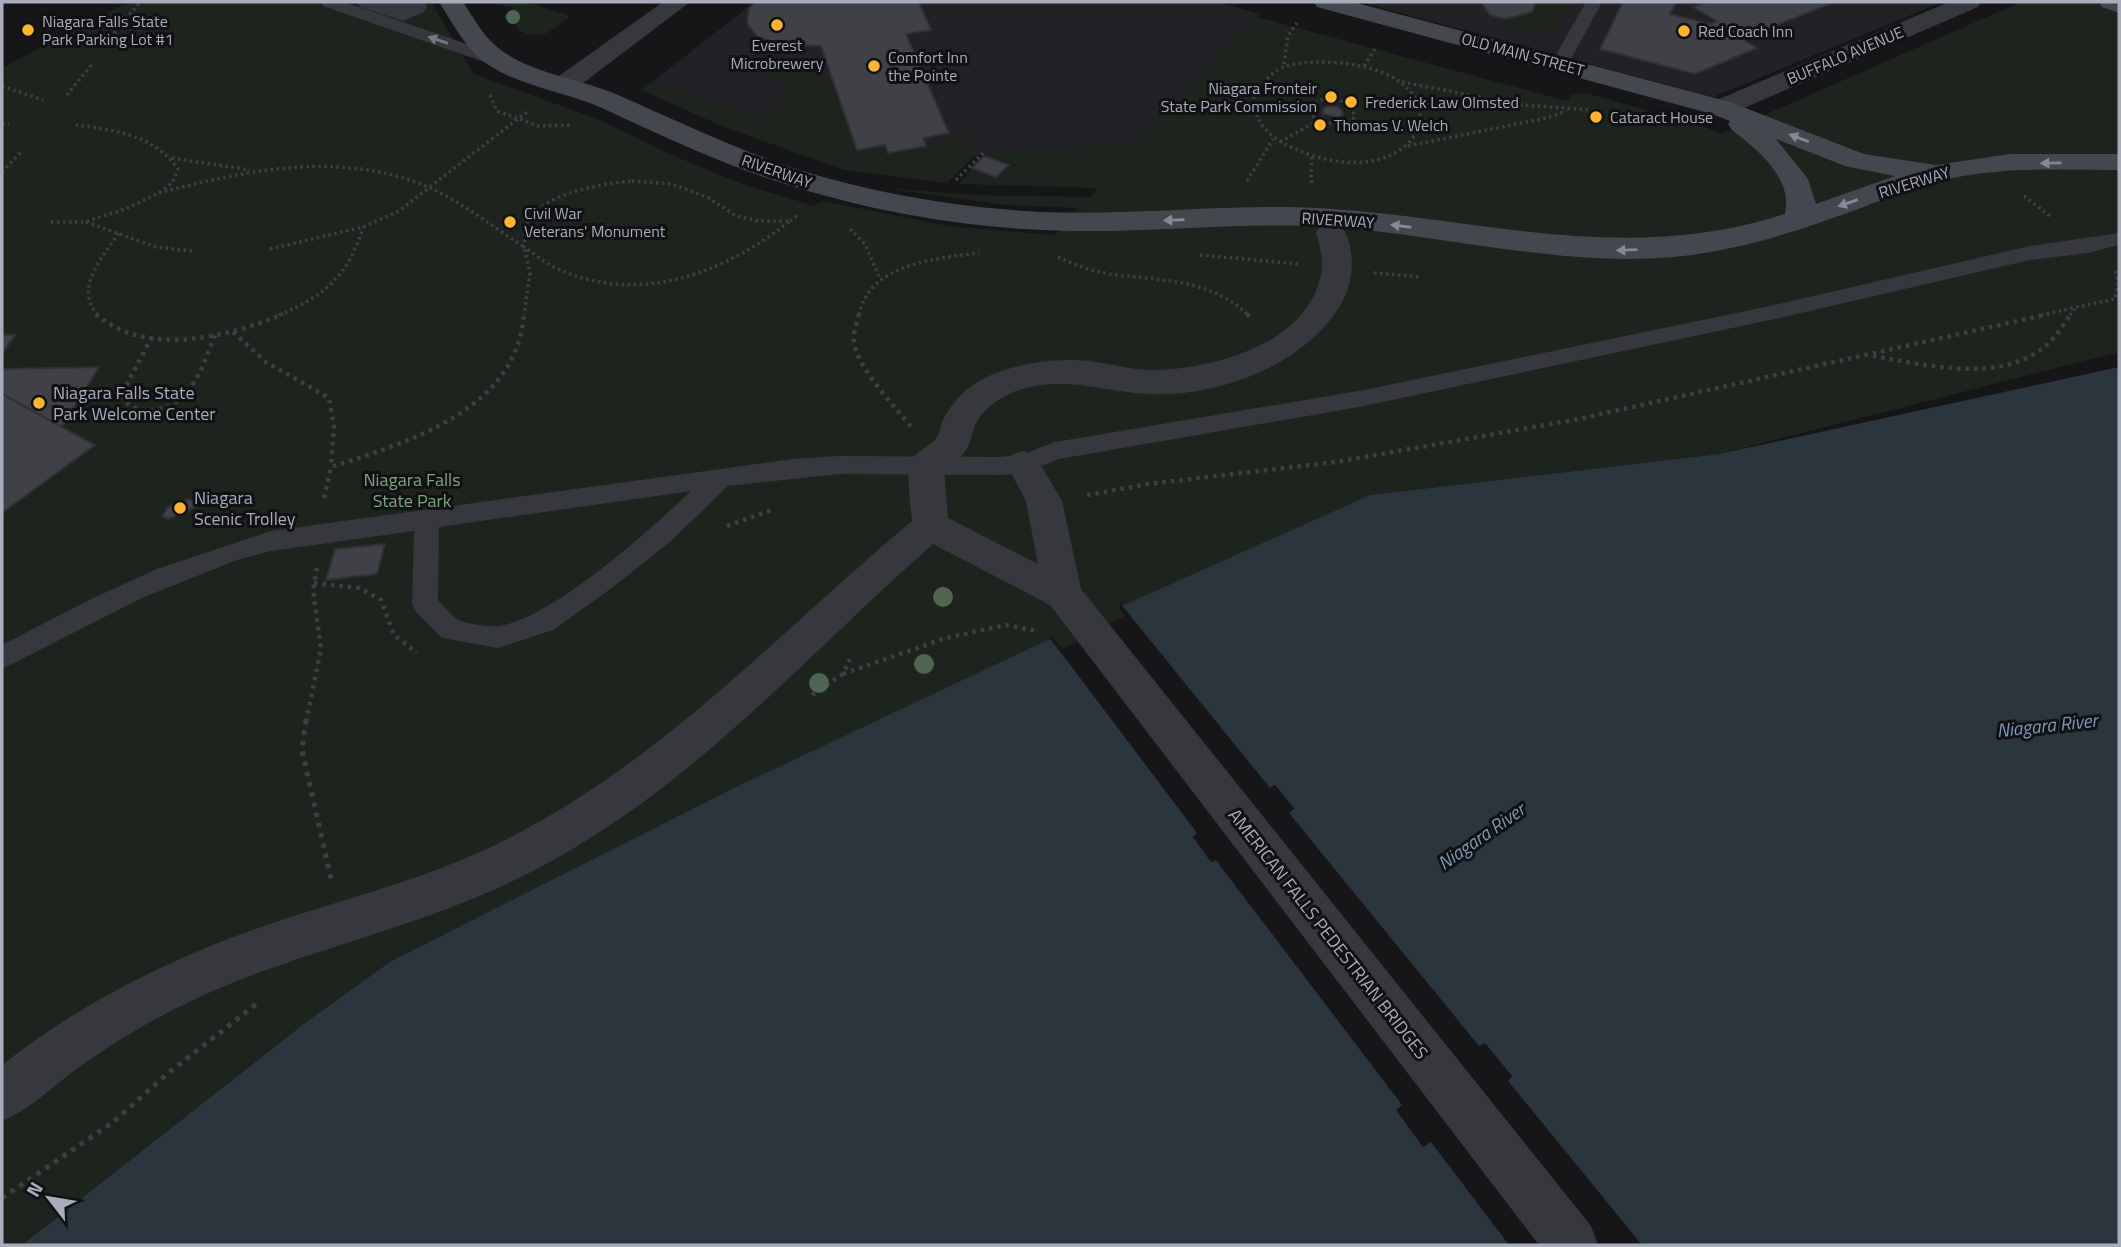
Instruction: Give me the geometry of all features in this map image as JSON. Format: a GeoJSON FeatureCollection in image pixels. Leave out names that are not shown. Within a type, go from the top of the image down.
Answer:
{"type":"FeatureCollection","features":[{"type":"Feature","properties":{"kind":"main road"},"geometry":{"type":"LineString","coordinates":[[451,2],[483,48],[502,62]]}},
{"type":"Feature","properties":{"kind":"main road","name":"OLD MAIN STREET"},"geometry":{"type":"LineString","coordinates":[[1326,2],[1720,108],[1870,164],[1911,170],[1960,168]]}},
{"type":"Feature","properties":{"kind":"main road"},"geometry":{"type":"LineString","coordinates":[[2111,2],[2119,6]]}},
{"type":"Feature","properties":{"kind":"main road","name":"RIVERWAY"},"geometry":{"type":"LineString","coordinates":[[502,62],[565,84],[700,143],[800,179],[893,203],[980,216],[1098,222],[1256,217],[1330,218],[1527,245],[1608,250],[1661,248],[1715,242],[1799,220],[1916,179],[1960,168],[2019,163],[2119,162]]}},
{"type":"Feature","properties":{"kind":"main road","name":"OLD MAIN STREET"},"geometry":{"type":"LineString","coordinates":[[1720,108],[1746,127],[1787,167],[1801,196],[1799,220]]}},
{"type":"Feature","properties":{"kind":"street"},"geometry":{"type":"LineString","coordinates":[[369,2],[403,14],[415,7],[401,2]]}},
{"type":"Feature","properties":{"kind":"street"},"geometry":{"type":"LineString","coordinates":[[565,84],[678,2]]}},
{"type":"Feature","properties":{"kind":"street","name":"BUFFALO AVENUE"},"geometry":{"type":"LineString","coordinates":[[1720,108],[1969,2]]}},
{"type":"Feature","properties":{"kind":"street"},"geometry":{"type":"LineString","coordinates":[[930,526],[926,465],[953,444],[956,425],[967,408],[984,394],[1009,380],[1043,372],[1085,372],[1154,382],[1184,380],[1224,372],[1268,355],[1296,339],[1317,318],[1333,289],[1337,267],[1331,232]]}},
{"type":"Feature","properties":{"kind":"street"},"geometry":{"type":"LineString","coordinates":[[1023,464],[1044,501],[1066,616]]}},
{"type":"Feature","properties":{"kind":"street"},"geometry":{"type":"LineString","coordinates":[[930,526],[1066,616]]}},
{"type":"Feature","properties":{"kind":"street"},"geometry":{"type":"LineString","coordinates":[[2,1096],[54,1053],[136,1002],[234,959],[452,886],[515,857],[590,815],[638,783],[718,719],[869,577],[930,526]]}},
{"type":"Feature","properties":{"kind":"street","name":"AMERICAN FALLS PEDESTRIAN BRIDGES"},"geometry":{"type":"LineString","coordinates":[[1066,616],[1572,1245]]}},
{"type":"Feature","properties":{"kind":"lane"},"geometry":{"type":"LineString","coordinates":[[329,2],[502,62]]}},
{"type":"Feature","properties":{"kind":"lane"},"geometry":{"type":"LineString","coordinates":[[1560,64],[1594,2]]}},
{"type":"Feature","properties":{"kind":"lane"},"geometry":{"type":"LineString","coordinates":[[2,658],[121,594],[226,552],[271,541],[721,478],[828,466],[1023,464],[1055,451],[1359,399],[1770,313],[2029,253],[2088,246],[2119,239]]}},
{"type":"Feature","properties":{"kind":"lane"},"geometry":{"type":"LineString","coordinates":[[427,518],[425,604],[451,630],[498,637],[544,622],[604,580],[662,534],[721,478]]}},
{"type":"Feature","properties":{"kind":"path"},"geometry":{"type":"LineString","coordinates":[[114,33],[140,2]]}},
{"type":"Feature","properties":{"kind":"path"},"geometry":{"type":"LineString","coordinates":[[1284,64],[1288,36],[1297,23]]}},
{"type":"Feature","properties":{"kind":"path"},"geometry":{"type":"LineString","coordinates":[[1364,66],[1376,47]]}},
{"type":"Feature","properties":{"kind":"path"},"geometry":{"type":"LineString","coordinates":[[1568,110],[1546,118],[1407,147],[1379,157],[1346,161],[1312,157],[1273,139],[1261,126],[1254,97],[1266,78],[1284,64],[1334,62],[1364,66],[1401,82],[1471,98],[1568,110],[1597,110]]}},
{"type":"Feature","properties":{"kind":"path"},"geometry":{"type":"LineString","coordinates":[[67,95],[92,64]]}},
{"type":"Feature","properties":{"kind":"path"},"geometry":{"type":"LineString","coordinates":[[1401,82],[1416,99],[1421,110],[1419,127],[1407,147]]}},
{"type":"Feature","properties":{"kind":"path"},"geometry":{"type":"LineString","coordinates":[[2,86],[43,100]]}},
{"type":"Feature","properties":{"kind":"path"},"geometry":{"type":"LineString","coordinates":[[1323,99],[1340,100],[1353,108],[1354,117],[1342,124],[1325,124],[1318,120],[1312,116],[1311,106],[1323,99]]}},
{"type":"Feature","properties":{"kind":"path"},"geometry":{"type":"LineString","coordinates":[[270,249],[363,227],[399,211],[538,104]]}},
{"type":"Feature","properties":{"kind":"path"},"geometry":{"type":"LineString","coordinates":[[1279,142],[1326,116]]}},
{"type":"Feature","properties":{"kind":"path"},"geometry":{"type":"LineString","coordinates":[[2,125],[9,124]]}},
{"type":"Feature","properties":{"kind":"path"},"geometry":{"type":"LineString","coordinates":[[76,125],[121,130],[172,158],[185,162],[261,171]]}},
{"type":"Feature","properties":{"kind":"path"},"geometry":{"type":"LineString","coordinates":[[1247,181],[1273,139]]}},
{"type":"Feature","properties":{"kind":"path"},"geometry":{"type":"LineString","coordinates":[[2,172],[22,151]]}},
{"type":"Feature","properties":{"kind":"path"},"geometry":{"type":"LineString","coordinates":[[953,183],[983,153]]}},
{"type":"Feature","properties":{"kind":"path"},"geometry":{"type":"LineString","coordinates":[[159,193],[172,183],[178,169],[172,158]]}},
{"type":"Feature","properties":{"kind":"path"},"geometry":{"type":"LineString","coordinates":[[85,222],[125,209],[159,193],[232,174],[309,166],[359,169],[429,188]]}},
{"type":"Feature","properties":{"kind":"path"},"geometry":{"type":"LineString","coordinates":[[791,220],[758,221],[736,216],[709,198],[672,184],[632,181],[589,186],[540,208],[526,225],[524,247],[557,271],[580,280],[634,287],[661,285],[712,271],[737,259],[760,246],[791,220],[805,208]]}},
{"type":"Feature","properties":{"kind":"path"},"geometry":{"type":"LineString","coordinates":[[2022,194],[2051,217]]}},
{"type":"Feature","properties":{"kind":"path"},"geometry":{"type":"LineString","coordinates":[[51,222],[85,222],[156,247],[192,251]]}},
{"type":"Feature","properties":{"kind":"path"},"geometry":{"type":"LineString","coordinates":[[119,233],[93,271],[88,299],[94,312],[111,325],[134,335],[166,340],[233,332],[305,304],[340,277],[355,254],[363,227]]}},
{"type":"Feature","properties":{"kind":"path"},"geometry":{"type":"LineString","coordinates":[[849,228],[865,244],[880,279]]}},
{"type":"Feature","properties":{"kind":"path"},"geometry":{"type":"LineString","coordinates":[[926,465],[916,433],[870,375],[854,340],[860,308],[880,279],[932,259],[981,253]]}},
{"type":"Feature","properties":{"kind":"path"},"geometry":{"type":"LineString","coordinates":[[1050,253],[1088,271],[1116,277],[1198,284],[1222,292],[1241,304],[1255,323],[1268,355]]}},
{"type":"Feature","properties":{"kind":"path"},"geometry":{"type":"LineString","coordinates":[[1193,255],[1420,277]]}},
{"type":"Feature","properties":{"kind":"path"},"geometry":{"type":"LineString","coordinates":[[1044,501],[1147,484],[1336,463],[1579,419],[1868,356],[2117,298],[2118,281],[2114,267]]}},
{"type":"Feature","properties":{"kind":"path"},"geometry":{"type":"LineString","coordinates":[[1868,356],[1933,366],[1979,368],[2003,365],[2045,346],[2076,308]]}},
{"type":"Feature","properties":{"kind":"path"},"geometry":{"type":"LineString","coordinates":[[233,332],[256,357],[288,372],[329,398],[334,426],[331,467]]}},
{"type":"Feature","properties":{"kind":"path"},"geometry":{"type":"LineString","coordinates":[[152,337],[120,397],[126,405],[138,411],[152,411],[172,404],[190,389],[215,335]]}},
{"type":"Feature","properties":{"kind":"path"},"geometry":{"type":"LineString","coordinates":[[843,674],[946,638],[1066,616]]}},
{"type":"Feature","properties":{"kind":"path"},"geometry":{"type":"LineString","coordinates":[[2,1198],[111,1123],[167,1074],[262,1000]]}},
{"type":"Feature","properties":{"kind":"shaded area"},"geometry":{"type":"Polygon","coordinates":[[[755,2],[1217,2],[1260,14],[1153,144],[878,162],[766,119],[653,81],[755,2]]]}},
{"type":"Feature","properties":{"kind":"shaded area"},"geometry":{"type":"Polygon","coordinates":[[[1360,2],[1942,2],[1713,97],[1360,2]]]}},
{"type":"Feature","properties":{"kind":"green space","name":"Niagara Falls State Park"},"geometry":{"type":"Polygon","coordinates":[[[133,2],[431,2],[474,74],[600,120],[672,155],[742,184],[814,206],[822,201],[948,226],[1055,235],[1079,208],[1006,205],[884,188],[973,195],[1090,197],[1098,188],[959,184],[972,168],[996,177],[1009,165],[984,156],[988,153],[1137,144],[1249,20],[1254,21],[1257,17],[1567,101],[1571,95],[1586,93],[1721,134],[2021,2],[2119,2],[2119,352],[1719,454],[1370,495],[1123,606],[1130,617],[1062,654],[1050,640],[738,786],[391,961],[305,1023],[22,1245],[2,1245],[2,68],[114,9],[133,2]]]}},
{"type":"Feature","properties":{"kind":"green space"},"geometry":{"type":"Polygon","coordinates":[[[488,2],[527,2],[571,16],[547,33],[527,34],[518,30],[515,22],[502,18],[514,8],[488,2]]]}},
{"type":"Feature","properties":{"kind":"green space"},"geometry":{"type":"Polygon","coordinates":[[[1536,2],[1569,2],[1550,36],[1493,21],[1494,18],[1526,18],[1536,2]]]}},
{"type":"Feature","properties":{"kind":"green space"},"geometry":{"type":"Polygon","coordinates":[[[815,60],[818,68],[823,67],[829,85],[834,84],[857,149],[885,145],[889,153],[966,135],[977,153],[947,183],[844,170],[724,127],[641,90],[653,81],[766,118],[789,93],[783,83],[767,77],[777,61],[815,60]]]}},
{"type":"Feature","properties":{"kind":"water","name":"Niagara River"},"geometry":{"type":"Polygon","coordinates":[[[2119,367],[2119,1245],[22,1245],[305,1023],[391,961],[738,786],[1050,639],[1062,654],[1130,616],[1122,606],[1370,495],[1719,454],[2119,367]],[[1275,785],[1193,837],[1212,862],[1294,809],[1275,785]],[[1485,1043],[1397,1110],[1423,1146],[1512,1077],[1485,1043]]]}},
{"type":"Feature","properties":{"kind":"pier"},"geometry":{"type":"Polygon","coordinates":[[[1120,603],[1270,788],[1275,785],[1294,808],[1289,813],[1479,1046],[1485,1043],[1512,1076],[1508,1081],[1642,1245],[1509,1245],[1431,1142],[1423,1147],[1396,1110],[1402,1105],[1215,859],[1211,862],[1193,837],[1197,833],[1050,638],[1063,649],[1125,616],[1119,608],[1120,603]],[[1275,790],[1198,838],[1212,857],[1289,808],[1275,790]],[[1484,1048],[1401,1111],[1424,1142],[1507,1076],[1484,1048]]]}},
{"type":"Feature","properties":{"kind":"building","name":"Comfort Inn the Pointe"},"geometry":{"type":"Polygon","coordinates":[[[755,2],[919,2],[931,30],[906,34],[949,133],[923,138],[926,146],[888,153],[885,145],[857,150],[821,46],[785,45],[758,37],[747,23],[749,8],[755,2]]]}},
{"type":"Feature","properties":{"kind":"building"},"geometry":{"type":"Polygon","coordinates":[[[1481,2],[1536,2],[1532,12],[1505,19],[1490,15],[1481,2]]]}},
{"type":"Feature","properties":{"kind":"building","name":"Red Coach Inn"},"geometry":{"type":"Polygon","coordinates":[[[1623,2],[1676,2],[1670,14],[1710,24],[1717,21],[1693,7],[1707,2],[1834,2],[1742,39],[1757,48],[1695,74],[1600,49],[1623,2]]]}},
{"type":"Feature","properties":{"kind":"building"},"geometry":{"type":"Polygon","coordinates":[[[1337,106],[1343,115],[1338,118],[1323,114],[1323,109],[1337,106]]]}},
{"type":"Feature","properties":{"kind":"building"},"geometry":{"type":"Polygon","coordinates":[[[984,156],[1009,165],[996,177],[972,168],[984,156]]]}},
{"type":"Feature","properties":{"kind":"building"},"geometry":{"type":"Polygon","coordinates":[[[2,335],[15,335],[2,354],[2,335]]]}},
{"type":"Feature","properties":{"kind":"building","name":"Niagara Falls State Park Welcome Center"},"geometry":{"type":"Polygon","coordinates":[[[99,367],[55,438],[75,449],[2,502],[2,369],[99,367]]]}},
{"type":"Feature","properties":{"kind":"building"},"geometry":{"type":"Polygon","coordinates":[[[2,394],[95,445],[2,513],[2,394]]]}},
{"type":"Feature","properties":{"kind":"building","name":"Niagara Scenic Trolley"},"geometry":{"type":"Polygon","coordinates":[[[188,499],[196,501],[196,507],[168,519],[162,516],[168,507],[188,499]]]}},
{"type":"Feature","properties":{"kind":"building"},"geometry":{"type":"Polygon","coordinates":[[[385,544],[377,574],[326,580],[335,549],[385,544]]]}},
{"type":"Feature","properties":{"kind":"place","name":"Everest Microbrewery"},"geometry":{"type":"Point","coordinates":[777,25]}},
{"type":"Feature","properties":{"kind":"place","name":"Niagara Falls State Park Parking Lot #1"},"geometry":{"type":"Point","coordinates":[28,30]}},
{"type":"Feature","properties":{"kind":"place","name":"Red Coach Inn"},"geometry":{"type":"Point","coordinates":[1684,31]}},
{"type":"Feature","properties":{"kind":"place","name":"Comfort Inn the Pointe"},"geometry":{"type":"Point","coordinates":[874,66]}},
{"type":"Feature","properties":{"kind":"place","name":"Niagara Fronteir State Park Commission"},"geometry":{"type":"Point","coordinates":[1331,97]}},
{"type":"Feature","properties":{"kind":"place","name":"Frederick Law Olmsted"},"geometry":{"type":"Point","coordinates":[1351,102]}},
{"type":"Feature","properties":{"kind":"place","name":"Cataract House"},"geometry":{"type":"Point","coordinates":[1596,117]}},
{"type":"Feature","properties":{"kind":"place","name":"Thomas V. Welch"},"geometry":{"type":"Point","coordinates":[1320,125]}},
{"type":"Feature","properties":{"kind":"place","name":"Civil War Veterans' Monument"},"geometry":{"type":"Point","coordinates":[510,222]}},
{"type":"Feature","properties":{"kind":"place","name":"Niagara Falls State Park Welcome Center"},"geometry":{"type":"Point","coordinates":[39,403]}},
{"type":"Feature","properties":{"kind":"place","name":"Niagara Scenic Trolley"},"geometry":{"type":"Point","coordinates":[180,508]}}]}
